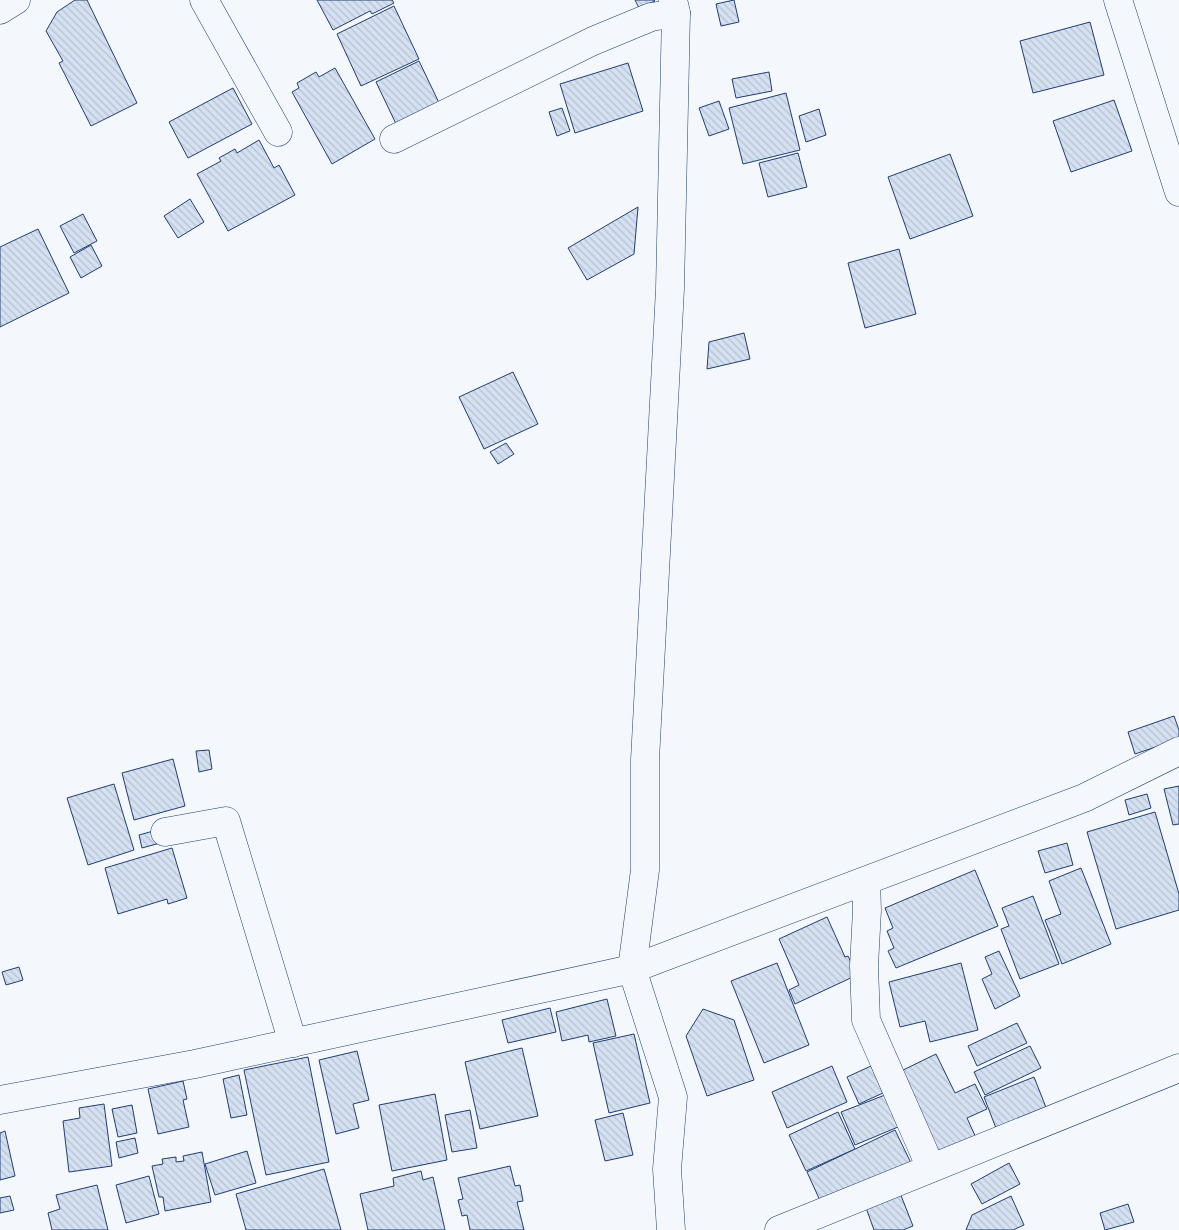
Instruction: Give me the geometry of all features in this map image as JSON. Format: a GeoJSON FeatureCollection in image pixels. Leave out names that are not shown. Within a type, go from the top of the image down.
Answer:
{"type":"FeatureCollection","features":[{"type":"Feature","properties":{"kind":"street"},"geometry":{"type":"LineString","coordinates":[[0,10],[16,0]]}},
{"type":"Feature","properties":{"kind":"street"},"geometry":{"type":"LineString","coordinates":[[204,0],[278,132]]}},
{"type":"Feature","properties":{"kind":"street"},"geometry":{"type":"LineString","coordinates":[[1118,0],[1179,192]]}},
{"type":"Feature","properties":{"kind":"street"},"geometry":{"type":"LineString","coordinates":[[394,138],[593,41],[675,6],[670,289],[646,750],[645,870],[632,969],[673,1097],[667,1168],[671,1230]]}},
{"type":"Feature","properties":{"kind":"street"},"geometry":{"type":"LineString","coordinates":[[0,1100],[195,1064],[632,969],[1084,798],[1179,751]]}},
{"type":"Feature","properties":{"kind":"street"},"geometry":{"type":"LineString","coordinates":[[166,832],[226,821],[293,1043]]}},
{"type":"Feature","properties":{"kind":"street"},"geometry":{"type":"LineString","coordinates":[[866,881],[867,910],[864,966],[866,1020],[931,1168]]}},
{"type":"Feature","properties":{"kind":"street"},"geometry":{"type":"LineString","coordinates":[[779,1230],[1179,1068]]}},
{"type":"Feature","properties":{"kind":"building"},"geometry":{"type":"Polygon","coordinates":[[[75,0],[87,0],[137,103],[91,126],[59,63],[63,61],[46,31],[57,12],[75,0]]]}},
{"type":"Feature","properties":{"kind":"building"},"geometry":{"type":"Polygon","coordinates":[[[317,0],[392,0],[394,3],[372,14],[370,11],[333,30],[317,0]]]}},
{"type":"Feature","properties":{"kind":"building"},"geometry":{"type":"Polygon","coordinates":[[[635,0],[654,0],[655,1],[639,8],[635,0]]]}},
{"type":"Feature","properties":{"kind":"building"},"geometry":{"type":"Polygon","coordinates":[[[734,0],[739,22],[721,26],[716,4],[734,0]]]}},
{"type":"Feature","properties":{"kind":"building"},"geometry":{"type":"Polygon","coordinates":[[[394,6],[419,59],[361,86],[337,34],[394,6]]]}},
{"type":"Feature","properties":{"kind":"building"},"geometry":{"type":"Polygon","coordinates":[[[1090,22],[1104,75],[1033,93],[1020,41],[1090,22]]]}},
{"type":"Feature","properties":{"kind":"building"},"geometry":{"type":"Polygon","coordinates":[[[419,61],[441,107],[398,128],[376,82],[419,61]]]}},
{"type":"Feature","properties":{"kind":"building"},"geometry":{"type":"Polygon","coordinates":[[[628,63],[643,111],[575,133],[560,84],[628,63]]]}},
{"type":"Feature","properties":{"kind":"building"},"geometry":{"type":"Polygon","coordinates":[[[335,68],[375,139],[332,164],[292,92],[299,88],[297,83],[316,72],[319,77],[335,68]]]}},
{"type":"Feature","properties":{"kind":"building"},"geometry":{"type":"Polygon","coordinates":[[[769,72],[772,91],[736,98],[732,79],[769,72]]]}},
{"type":"Feature","properties":{"kind":"building"},"geometry":{"type":"Polygon","coordinates":[[[233,88],[252,124],[188,158],[169,122],[233,88]]]}},
{"type":"Feature","properties":{"kind":"building"},"geometry":{"type":"Polygon","coordinates":[[[786,93],[800,150],[743,164],[729,108],[786,93]]]}},
{"type":"Feature","properties":{"kind":"building"},"geometry":{"type":"Polygon","coordinates":[[[1114,100],[1132,151],[1071,172],[1053,121],[1114,100]]]}},
{"type":"Feature","properties":{"kind":"building"},"geometry":{"type":"Polygon","coordinates":[[[719,101],[729,129],[709,136],[699,108],[719,101]]]}},
{"type":"Feature","properties":{"kind":"building"},"geometry":{"type":"Polygon","coordinates":[[[562,108],[570,131],[557,136],[549,112],[562,108]]]}},
{"type":"Feature","properties":{"kind":"building"},"geometry":{"type":"Polygon","coordinates":[[[819,109],[826,135],[806,142],[799,116],[819,109]]]}},
{"type":"Feature","properties":{"kind":"building"},"geometry":{"type":"Polygon","coordinates":[[[259,140],[274,168],[279,165],[295,195],[228,231],[197,174],[221,161],[219,158],[235,149],[237,153],[259,140]]]}},
{"type":"Feature","properties":{"kind":"building"},"geometry":{"type":"Polygon","coordinates":[[[798,153],[807,187],[768,197],[759,163],[798,153]]]}},
{"type":"Feature","properties":{"kind":"building"},"geometry":{"type":"Polygon","coordinates":[[[950,154],[973,216],[910,239],[888,177],[950,154]]]}},
{"type":"Feature","properties":{"kind":"building"},"geometry":{"type":"Polygon","coordinates":[[[190,199],[204,222],[178,238],[164,216],[190,199]]]}},
{"type":"Feature","properties":{"kind":"building"},"geometry":{"type":"Polygon","coordinates":[[[638,207],[634,254],[587,280],[568,248],[638,207]]]}},
{"type":"Feature","properties":{"kind":"building"},"geometry":{"type":"Polygon","coordinates":[[[83,214],[97,241],[74,253],[60,226],[83,214]]]}},
{"type":"Feature","properties":{"kind":"building"},"geometry":{"type":"Polygon","coordinates":[[[38,229],[69,293],[0,327],[0,247],[38,229]]]}},
{"type":"Feature","properties":{"kind":"building"},"geometry":{"type":"Polygon","coordinates":[[[91,245],[102,266],[81,278],[70,257],[91,245]]]}},
{"type":"Feature","properties":{"kind":"building"},"geometry":{"type":"Polygon","coordinates":[[[899,249],[916,314],[865,328],[848,263],[899,249]]]}},
{"type":"Feature","properties":{"kind":"building"},"geometry":{"type":"Polygon","coordinates":[[[744,333],[750,359],[707,369],[709,342],[744,333]]]}},
{"type":"Feature","properties":{"kind":"building"},"geometry":{"type":"Polygon","coordinates":[[[513,372],[538,424],[484,449],[459,397],[513,372]]]}},
{"type":"Feature","properties":{"kind":"building"},"geometry":{"type":"Polygon","coordinates":[[[506,443],[514,454],[498,464],[490,452],[506,443]]]}},
{"type":"Feature","properties":{"kind":"building"},"geometry":{"type":"Polygon","coordinates":[[[1174,716],[1179,730],[1179,739],[1135,754],[1128,732],[1174,716]]]}},
{"type":"Feature","properties":{"kind":"building"},"geometry":{"type":"Polygon","coordinates":[[[209,750],[212,769],[199,772],[196,751],[209,750]]]}},
{"type":"Feature","properties":{"kind":"building"},"geometry":{"type":"Polygon","coordinates":[[[173,759],[185,806],[134,820],[122,773],[173,759]]]}},
{"type":"Feature","properties":{"kind":"building"},"geometry":{"type":"Polygon","coordinates":[[[114,784],[134,850],[88,865],[67,798],[114,784]]]}},
{"type":"Feature","properties":{"kind":"building"},"geometry":{"type":"Polygon","coordinates":[[[1179,786],[1179,824],[1173,825],[1164,789],[1179,786]]]}},
{"type":"Feature","properties":{"kind":"building"},"geometry":{"type":"Polygon","coordinates":[[[1147,794],[1151,808],[1129,815],[1125,800],[1147,794]]]}},
{"type":"Feature","properties":{"kind":"building"},"geometry":{"type":"Polygon","coordinates":[[[1155,812],[1179,894],[1179,910],[1116,929],[1087,832],[1155,812]]]}},
{"type":"Feature","properties":{"kind":"building"},"geometry":{"type":"Polygon","coordinates":[[[157,830],[160,843],[142,848],[139,835],[157,830]]]}},
{"type":"Feature","properties":{"kind":"building"},"geometry":{"type":"Polygon","coordinates":[[[1067,843],[1073,865],[1045,873],[1038,851],[1067,843]]]}},
{"type":"Feature","properties":{"kind":"building"},"geometry":{"type":"Polygon","coordinates":[[[172,848],[187,898],[168,904],[167,899],[118,914],[105,868],[172,848]]]}},
{"type":"Feature","properties":{"kind":"building"},"geometry":{"type":"Polygon","coordinates":[[[1081,868],[1111,944],[1062,964],[1045,920],[1061,914],[1049,881],[1081,868]]]}},
{"type":"Feature","properties":{"kind":"building"},"geometry":{"type":"Polygon","coordinates":[[[975,870],[998,926],[896,968],[888,951],[894,948],[887,931],[893,928],[885,908],[975,870]]]}},
{"type":"Feature","properties":{"kind":"building"},"geometry":{"type":"Polygon","coordinates":[[[1033,896],[1059,964],[1020,979],[1001,929],[1009,926],[1002,908],[1033,896]]]}},
{"type":"Feature","properties":{"kind":"building"},"geometry":{"type":"Polygon","coordinates":[[[827,917],[845,957],[848,956],[857,975],[795,1004],[789,990],[799,985],[779,939],[827,917]]]}},
{"type":"Feature","properties":{"kind":"building"},"geometry":{"type":"Polygon","coordinates":[[[999,951],[1020,996],[995,1009],[982,979],[992,974],[985,957],[999,951]]]}},
{"type":"Feature","properties":{"kind":"building"},"geometry":{"type":"Polygon","coordinates":[[[777,963],[809,1045],[764,1063],[731,981],[777,963]]]}},
{"type":"Feature","properties":{"kind":"building"},"geometry":{"type":"Polygon","coordinates":[[[961,963],[978,1030],[930,1042],[925,1021],[900,1027],[889,982],[961,963]]]}},
{"type":"Feature","properties":{"kind":"building"},"geometry":{"type":"Polygon","coordinates":[[[19,967],[23,980],[6,985],[2,972],[19,967]]]}},
{"type":"Feature","properties":{"kind":"building"},"geometry":{"type":"Polygon","coordinates":[[[607,999],[616,1036],[589,1042],[588,1035],[562,1041],[556,1012],[607,999]]]}},
{"type":"Feature","properties":{"kind":"building"},"geometry":{"type":"Polygon","coordinates":[[[550,1008],[556,1032],[508,1043],[502,1020],[550,1008]]]}},
{"type":"Feature","properties":{"kind":"building"},"geometry":{"type":"Polygon","coordinates":[[[703,1009],[734,1020],[754,1080],[707,1096],[686,1036],[703,1009]]]}},
{"type":"Feature","properties":{"kind":"building"},"geometry":{"type":"Polygon","coordinates":[[[1017,1023],[1027,1043],[977,1066],[968,1046],[1017,1023]]]}},
{"type":"Feature","properties":{"kind":"building"},"geometry":{"type":"Polygon","coordinates":[[[634,1034],[650,1103],[609,1113],[593,1043],[634,1034]]]}},
{"type":"Feature","properties":{"kind":"building"},"geometry":{"type":"Polygon","coordinates":[[[1030,1046],[1041,1068],[985,1095],[974,1072],[1030,1046]]]}},
{"type":"Feature","properties":{"kind":"building"},"geometry":{"type":"Polygon","coordinates":[[[522,1048],[538,1116],[480,1129],[465,1062],[522,1048]]]}},
{"type":"Feature","properties":{"kind":"building"},"geometry":{"type":"Polygon","coordinates":[[[357,1051],[369,1100],[353,1104],[359,1128],[336,1134],[319,1060],[357,1051]]]}},
{"type":"Feature","properties":{"kind":"building"},"geometry":{"type":"Polygon","coordinates":[[[936,1054],[955,1093],[975,1084],[987,1109],[967,1118],[977,1140],[938,1159],[897,1073],[936,1054]]]}},
{"type":"Feature","properties":{"kind":"building"},"geometry":{"type":"Polygon","coordinates":[[[308,1057],[329,1162],[266,1175],[244,1070],[308,1057]]]}},
{"type":"Feature","properties":{"kind":"building"},"geometry":{"type":"Polygon","coordinates":[[[832,1066],[847,1102],[787,1128],[772,1092],[832,1066]]]}},
{"type":"Feature","properties":{"kind":"building"},"geometry":{"type":"Polygon","coordinates":[[[871,1066],[883,1093],[859,1104],[847,1077],[871,1066]]]}},
{"type":"Feature","properties":{"kind":"building"},"geometry":{"type":"Polygon","coordinates":[[[239,1075],[247,1115],[231,1118],[223,1079],[239,1075]]]}},
{"type":"Feature","properties":{"kind":"building"},"geometry":{"type":"Polygon","coordinates":[[[1034,1077],[1049,1115],[999,1136],[984,1097],[1034,1077]]]}},
{"type":"Feature","properties":{"kind":"building"},"geometry":{"type":"Polygon","coordinates":[[[183,1081],[187,1099],[183,1100],[189,1127],[158,1134],[148,1089],[183,1081]]]}},
{"type":"Feature","properties":{"kind":"building"},"geometry":{"type":"Polygon","coordinates":[[[435,1094],[447,1160],[392,1171],[379,1105],[435,1094]]]}},
{"type":"Feature","properties":{"kind":"building"},"geometry":{"type":"Polygon","coordinates":[[[885,1095],[898,1127],[855,1145],[841,1112],[885,1095]]]}},
{"type":"Feature","properties":{"kind":"building"},"geometry":{"type":"Polygon","coordinates":[[[104,1104],[112,1166],[69,1172],[63,1121],[80,1118],[79,1108],[104,1104]]]}},
{"type":"Feature","properties":{"kind":"building"},"geometry":{"type":"Polygon","coordinates":[[[132,1105],[137,1133],[118,1137],[112,1109],[132,1105]]]}},
{"type":"Feature","properties":{"kind":"building"},"geometry":{"type":"Polygon","coordinates":[[[470,1110],[477,1148],[452,1152],[445,1115],[470,1110]]]}},
{"type":"Feature","properties":{"kind":"building"},"geometry":{"type":"Polygon","coordinates":[[[838,1112],[855,1149],[806,1171],[789,1135],[838,1112]]]}},
{"type":"Feature","properties":{"kind":"building"},"geometry":{"type":"Polygon","coordinates":[[[623,1113],[633,1155],[605,1161],[595,1120],[623,1113]]]}},
{"type":"Feature","properties":{"kind":"building"},"geometry":{"type":"Polygon","coordinates":[[[895,1130],[911,1163],[822,1205],[807,1172],[895,1130]]]}},
{"type":"Feature","properties":{"kind":"building"},"geometry":{"type":"Polygon","coordinates":[[[5,1131],[15,1176],[0,1180],[0,1133],[5,1131]]]}},
{"type":"Feature","properties":{"kind":"building"},"geometry":{"type":"Polygon","coordinates":[[[135,1138],[138,1153],[119,1158],[116,1142],[135,1138]]]}},
{"type":"Feature","properties":{"kind":"building"},"geometry":{"type":"Polygon","coordinates":[[[247,1151],[256,1183],[215,1195],[205,1164],[247,1151]]]}},
{"type":"Feature","properties":{"kind":"building"},"geometry":{"type":"Polygon","coordinates":[[[202,1152],[211,1202],[165,1211],[163,1197],[159,1197],[152,1166],[163,1164],[162,1159],[176,1157],[176,1162],[184,1161],[183,1156],[202,1152]]]}},
{"type":"Feature","properties":{"kind":"building"},"geometry":{"type":"Polygon","coordinates":[[[1009,1163],[1020,1184],[982,1204],[971,1184],[1009,1163]]]}},
{"type":"Feature","properties":{"kind":"building"},"geometry":{"type":"Polygon","coordinates":[[[510,1166],[515,1186],[520,1185],[523,1201],[517,1202],[524,1230],[470,1230],[467,1215],[462,1216],[458,1200],[463,1199],[458,1178],[510,1166]]]}},
{"type":"Feature","properties":{"kind":"building"},"geometry":{"type":"Polygon","coordinates":[[[324,1169],[341,1230],[246,1230],[236,1194],[324,1169]]]}},
{"type":"Feature","properties":{"kind":"building"},"geometry":{"type":"Polygon","coordinates":[[[421,1171],[423,1180],[433,1177],[445,1230],[368,1230],[360,1194],[394,1186],[393,1178],[421,1171]]]}},
{"type":"Feature","properties":{"kind":"building"},"geometry":{"type":"Polygon","coordinates":[[[149,1176],[159,1214],[126,1223],[116,1185],[149,1176]]]}},
{"type":"Feature","properties":{"kind":"building"},"geometry":{"type":"Polygon","coordinates":[[[97,1185],[108,1230],[52,1230],[48,1213],[60,1209],[56,1195],[97,1185]]]}},
{"type":"Feature","properties":{"kind":"building"},"geometry":{"type":"Polygon","coordinates":[[[900,1193],[913,1226],[903,1230],[874,1230],[865,1205],[900,1193]]]}},
{"type":"Feature","properties":{"kind":"building"},"geometry":{"type":"Polygon","coordinates":[[[10,1196],[14,1210],[0,1213],[0,1198],[10,1196]]]}},
{"type":"Feature","properties":{"kind":"building"},"geometry":{"type":"Polygon","coordinates":[[[1011,1196],[1024,1225],[1013,1230],[966,1230],[972,1215],[1011,1196]]]}},
{"type":"Feature","properties":{"kind":"building"},"geometry":{"type":"Polygon","coordinates":[[[1128,1204],[1134,1222],[1105,1230],[1100,1213],[1128,1204]]]}}]}
